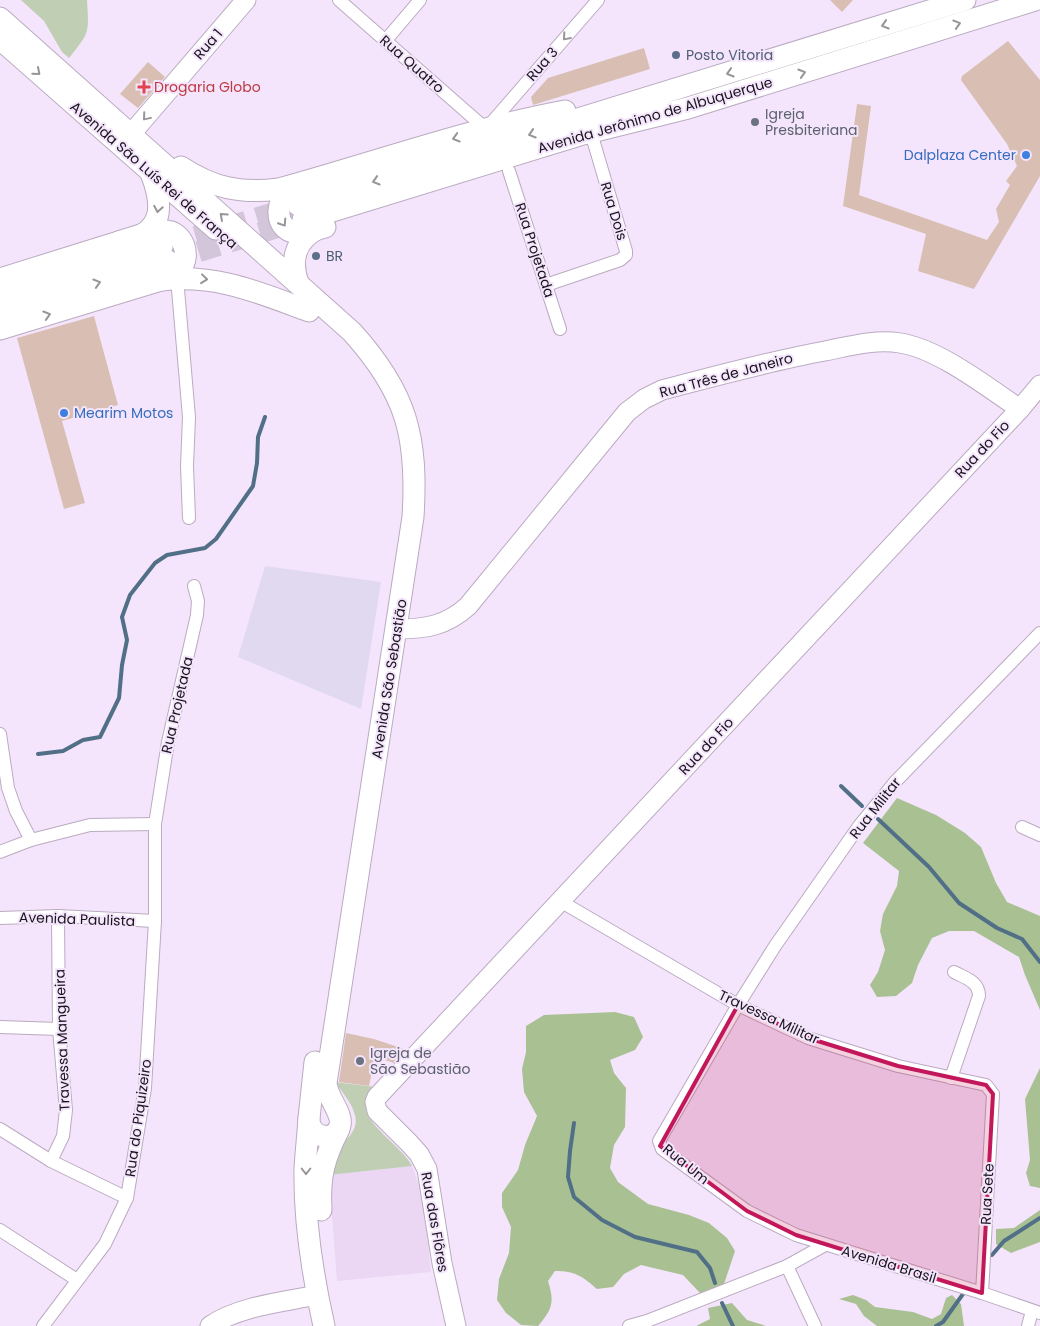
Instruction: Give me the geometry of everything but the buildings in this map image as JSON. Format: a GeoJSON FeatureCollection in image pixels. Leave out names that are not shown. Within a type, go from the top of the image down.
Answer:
{"type":"FeatureCollection","features":[{"type":"Feature","properties":{"kind":"main road","name":"Avenida Jerônimo de Albuquerque"},"geometry":{"type":"LineString","coordinates":[[307,218],[652,96],[965,0]]}},
{"type":"Feature","properties":{"kind":"main road","name":"Avenida Jerônimo de Albuquerque"},"geometry":{"type":"LineString","coordinates":[[307,218],[583,134],[688,108],[1035,0]]}},
{"type":"Feature","properties":{"kind":"main road","name":"Avenida São Luís Rei de França"},"geometry":{"type":"LineString","coordinates":[[0,18],[298,284]]}},
{"type":"Feature","properties":{"kind":"main road","name":"Avenida São Luís Rei de França"},"geometry":{"type":"LineString","coordinates":[[0,39],[309,311]]}},
{"type":"Feature","properties":{"kind":"main road"},"geometry":{"type":"LineString","coordinates":[[131,134],[186,171],[203,180],[237,190],[267,190],[316,179],[525,119],[652,96]]}},
{"type":"Feature","properties":{"kind":"main road"},"geometry":{"type":"LineString","coordinates":[[316,179],[286,194],[281,201],[278,212],[281,222],[292,232],[299,233],[307,218],[509,171],[594,143],[688,108]]}},
{"type":"Feature","properties":{"kind":"main road"},"geometry":{"type":"LineString","coordinates":[[137,237],[142,235],[152,225],[159,210],[158,193],[151,173]]}},
{"type":"Feature","properties":{"kind":"main road"},"geometry":{"type":"LineString","coordinates":[[298,284],[294,268],[296,252],[306,237],[307,218]]}},
{"type":"Feature","properties":{"kind":"main road"},"geometry":{"type":"LineString","coordinates":[[0,279],[137,237],[167,231],[175,234],[183,242],[186,256],[182,266],[176,272],[167,266],[0,313]]}},
{"type":"Feature","properties":{"kind":"main road"},"geometry":{"type":"LineString","coordinates":[[0,329],[167,266]]}},
{"type":"Feature","properties":{"kind":"main road"},"geometry":{"type":"LineString","coordinates":[[0,296],[167,266],[203,279],[227,283],[309,311]]}},
{"type":"Feature","properties":{"kind":"main road","name":"Avenida São Sebastião"},"geometry":{"type":"LineString","coordinates":[[298,284],[352,332],[370,351],[385,372],[407,421],[415,471],[413,517],[397,629],[327,1077],[328,1093],[338,1120]]}},
{"type":"Feature","properties":{"kind":"main road","name":"Avenida São Sebastião"},"geometry":{"type":"LineString","coordinates":[[309,311],[344,342],[360,360],[375,384],[387,407],[396,435],[402,487],[401,517],[385,631],[317,1053],[309,1120],[305,1170],[306,1206],[317,1295],[324,1326]]}},
{"type":"Feature","properties":{"kind":"main road"},"geometry":{"type":"LineString","coordinates":[[309,1120],[313,1132],[321,1137],[331,1136],[338,1120]]}},
{"type":"Feature","properties":{"kind":"main road"},"geometry":{"type":"LineString","coordinates":[[338,1120],[326,1157],[320,1188],[326,1262],[338,1326]]}},
{"type":"Feature","properties":{"kind":"street","name":"Rua 1"},"geometry":{"type":"LineString","coordinates":[[131,134],[246,0]]}},
{"type":"Feature","properties":{"kind":"street","name":"Rua Quatro"},"geometry":{"type":"LineString","coordinates":[[338,0],[486,129]]}},
{"type":"Feature","properties":{"kind":"street"},"geometry":{"type":"LineString","coordinates":[[386,40],[420,0]]}},
{"type":"Feature","properties":{"kind":"street","name":"Rua 3"},"geometry":{"type":"LineString","coordinates":[[486,129],[598,0]]}},
{"type":"Feature","properties":{"kind":"street","name":"Rua Dois"},"geometry":{"type":"LineString","coordinates":[[546,285],[620,260],[626,255],[594,143]]}},
{"type":"Feature","properties":{"kind":"street","name":"Rua Projetada"},"geometry":{"type":"LineString","coordinates":[[509,171],[560,329]]}},
{"type":"Feature","properties":{"kind":"street"},"geometry":{"type":"LineString","coordinates":[[167,266],[189,417],[187,466],[189,518]]}},
{"type":"Feature","properties":{"kind":"street","name":"Rua Três de Janeiro"},"geometry":{"type":"LineString","coordinates":[[397,629],[431,627],[460,613],[468,606],[621,419],[644,399],[662,390],[807,354],[870,342],[901,343],[930,353],[961,370],[1020,409]]}},
{"type":"Feature","properties":{"kind":"street","name":"Rua do Fio"},"geometry":{"type":"LineString","coordinates":[[375,1107],[377,1097],[1038,391]]}},
{"type":"Feature","properties":{"kind":"street","name":"Rua Projetada"},"geometry":{"type":"LineString","coordinates":[[155,824],[168,742],[197,615],[198,601],[194,586]]}},
{"type":"Feature","properties":{"kind":"street","name":"Rua Militar"},"geometry":{"type":"LineString","coordinates":[[738,1005],[775,946],[859,826],[895,782],[1040,633]]}},
{"type":"Feature","properties":{"kind":"street"},"geometry":{"type":"LineString","coordinates":[[0,734],[8,788],[16,811],[31,840]]}},
{"type":"Feature","properties":{"kind":"street"},"geometry":{"type":"LineString","coordinates":[[0,852],[31,840],[90,825],[155,824]]}},
{"type":"Feature","properties":{"kind":"street","name":"Rua do Piquizeiro"},"geometry":{"type":"LineString","coordinates":[[43,1326],[104,1244],[127,1198],[145,1088],[155,921],[155,824]]}},
{"type":"Feature","properties":{"kind":"street"},"geometry":{"type":"LineString","coordinates":[[1022,827],[1040,835]]}},
{"type":"Feature","properties":{"kind":"street","name":"Travessa Militar"},"geometry":{"type":"LineString","coordinates":[[560,901],[738,1005],[808,1038],[898,1066],[986,1085],[993,1094]]}},
{"type":"Feature","properties":{"kind":"street","name":"Avenida Paulista"},"geometry":{"type":"LineString","coordinates":[[0,918],[58,916],[155,921]]}},
{"type":"Feature","properties":{"kind":"street","name":"Travessa Mangueira"},"geometry":{"type":"LineString","coordinates":[[51,1161],[63,1136],[66,1110],[59,1029],[58,916]]}},
{"type":"Feature","properties":{"kind":"street"},"geometry":{"type":"LineString","coordinates":[[951,1078],[979,996],[978,987],[974,983],[954,972]]}},
{"type":"Feature","properties":{"kind":"street","name":"Rua Um"},"geometry":{"type":"LineString","coordinates":[[738,1005],[661,1137],[659,1141],[660,1146],[747,1211],[796,1235],[825,1245]]}},
{"type":"Feature","properties":{"kind":"street"},"geometry":{"type":"LineString","coordinates":[[0,1027],[59,1029]]}},
{"type":"Feature","properties":{"kind":"street","name":"Rua Sete"},"geometry":{"type":"LineString","coordinates":[[982,1293],[993,1094]]}},
{"type":"Feature","properties":{"kind":"street","name":"Rua das Flôres"},"geometry":{"type":"LineString","coordinates":[[375,1107],[380,1116],[404,1137],[419,1154],[426,1168],[442,1263],[456,1326]]}},
{"type":"Feature","properties":{"kind":"street"},"geometry":{"type":"LineString","coordinates":[[0,1129],[51,1161],[127,1198]]}},
{"type":"Feature","properties":{"kind":"street"},"geometry":{"type":"LineString","coordinates":[[0,1230],[77,1280]]}},
{"type":"Feature","properties":{"kind":"street","name":"Avenida Brasil"},"geometry":{"type":"LineString","coordinates":[[628,1326],[648,1324],[787,1266],[825,1245],[982,1293],[1036,1312]]}},
{"type":"Feature","properties":{"kind":"street"},"geometry":{"type":"LineString","coordinates":[[787,1266],[815,1326]]}},
{"type":"Feature","properties":{"kind":"street"},"geometry":{"type":"LineString","coordinates":[[210,1326],[226,1316],[249,1309],[317,1295]]}},
{"type":"Feature","properties":{"kind":"street"},"geometry":{"type":"LineString","coordinates":[[1028,1326],[1036,1312]]}},
{"type":"Feature","properties":{"kind":"highlighted area"},"geometry":{"type":"Polygon","coordinates":[[[738,1005],[808,1038],[898,1066],[986,1085],[993,1094],[982,1293],[796,1235],[747,1211],[660,1146],[738,1005]]]}},
{"type":"Feature","properties":{"kind":"shaded area"},"geometry":{"type":"Polygon","coordinates":[[[265,566],[381,582],[361,709],[238,657],[265,566]]]}},
{"type":"Feature","properties":{"kind":"shaded area"},"geometry":{"type":"Polygon","coordinates":[[[412,1166],[423,1196],[431,1272],[337,1281],[329,1175],[412,1166]]]}},
{"type":"Feature","properties":{"kind":"green space"},"geometry":{"type":"Polygon","coordinates":[[[21,0],[87,0],[87,32],[69,58],[62,52],[44,21],[21,0]]]}},
{"type":"Feature","properties":{"kind":"green space"},"geometry":{"type":"Polygon","coordinates":[[[897,798],[936,815],[965,833],[981,847],[996,883],[1007,902],[1040,916],[1040,1010],[1019,957],[974,931],[949,931],[932,938],[918,965],[912,983],[896,996],[877,997],[870,985],[878,972],[885,950],[880,931],[883,914],[897,886],[899,871],[863,843],[897,798]]]}},
{"type":"Feature","properties":{"kind":"green space"},"geometry":{"type":"Polygon","coordinates":[[[615,1012],[634,1017],[643,1037],[635,1050],[610,1060],[614,1073],[626,1088],[625,1127],[614,1145],[610,1168],[618,1182],[648,1204],[689,1215],[709,1223],[727,1238],[735,1251],[724,1284],[700,1293],[683,1275],[641,1265],[624,1274],[613,1287],[597,1289],[578,1275],[555,1271],[548,1281],[552,1300],[546,1315],[538,1326],[521,1325],[506,1313],[497,1300],[499,1279],[509,1253],[511,1227],[502,1207],[502,1193],[518,1170],[525,1145],[537,1116],[524,1092],[522,1069],[526,1052],[526,1026],[544,1015],[615,1012]]]}},
{"type":"Feature","properties":{"kind":"green space"},"geometry":{"type":"Polygon","coordinates":[[[1040,1068],[1040,1188],[1030,1186],[1026,1173],[1030,1160],[1025,1099],[1040,1068]]]}},
{"type":"Feature","properties":{"kind":"green space"},"geometry":{"type":"Polygon","coordinates":[[[335,1082],[375,1087],[368,1097],[366,1104],[370,1119],[401,1151],[412,1166],[329,1175],[334,1156],[353,1131],[356,1119],[351,1104],[335,1082]]]}},
{"type":"Feature","properties":{"kind":"green space"},"geometry":{"type":"Polygon","coordinates":[[[1040,1210],[1040,1242],[1011,1253],[996,1244],[996,1229],[1014,1228],[1040,1210]]]}},
{"type":"Feature","properties":{"kind":"green space"},"geometry":{"type":"Polygon","coordinates":[[[853,1295],[866,1300],[875,1307],[913,1312],[932,1319],[941,1314],[946,1298],[952,1295],[961,1304],[964,1326],[877,1326],[864,1316],[856,1304],[839,1299],[853,1295]]]}},
{"type":"Feature","properties":{"kind":"green space"},"geometry":{"type":"Polygon","coordinates":[[[732,1303],[747,1320],[766,1326],[696,1326],[710,1319],[708,1308],[732,1303]]]}},
{"type":"Feature","properties":{"kind":"waterway"},"geometry":{"type":"LineString","coordinates":[[38,754],[63,751],[83,740],[100,737],[119,698],[122,665],[127,640],[122,617],[130,595],[155,563],[167,555],[205,548],[216,539],[253,486],[257,463],[258,437],[265,417]]}},
{"type":"Feature","properties":{"kind":"waterway"},"geometry":{"type":"LineString","coordinates":[[841,786],[862,806]]}},
{"type":"Feature","properties":{"kind":"waterway"},"geometry":{"type":"LineString","coordinates":[[878,819],[929,867],[959,903],[997,928],[1022,939],[1040,962]]}},
{"type":"Feature","properties":{"kind":"waterway"},"geometry":{"type":"LineString","coordinates":[[574,1123],[568,1177],[574,1197],[602,1220],[635,1237],[697,1252],[710,1268],[715,1283]]}},
{"type":"Feature","properties":{"kind":"waterway"},"geometry":{"type":"LineString","coordinates":[[992,1255],[1004,1241],[1040,1218]]}},
{"type":"Feature","properties":{"kind":"waterway"},"geometry":{"type":"LineString","coordinates":[[936,1326],[943,1322],[963,1294]]}},
{"type":"Feature","properties":{"kind":"waterway"},"geometry":{"type":"LineString","coordinates":[[722,1303],[733,1326]]}},
{"type":"Feature","properties":{"kind":"tunnel"},"geometry":{"type":"LineString","coordinates":[[165,246],[296,206]]}},
{"type":"Feature","properties":{"kind":"tunnel"},"geometry":{"type":"LineString","coordinates":[[168,261],[299,221]]}},
{"type":"Feature","properties":{"kind":"place","name":"Posto Vitoria"},"geometry":{"type":"Point","coordinates":[676,55]}},
{"type":"Feature","properties":{"kind":"place","name":"Drogaria Globo"},"geometry":{"type":"Point","coordinates":[144,87]}},
{"type":"Feature","properties":{"kind":"place","name":"Igreja Presbiteriana"},"geometry":{"type":"Point","coordinates":[755,122]}},
{"type":"Feature","properties":{"kind":"place","name":"Dalplaza Center"},"geometry":{"type":"Point","coordinates":[1026,155]}},
{"type":"Feature","properties":{"kind":"place","name":"BR"},"geometry":{"type":"Point","coordinates":[316,256]}},
{"type":"Feature","properties":{"kind":"place","name":"Mearim Motos"},"geometry":{"type":"Point","coordinates":[64,413]}},
{"type":"Feature","properties":{"kind":"place","name":"Igreja de São Sebastião"},"geometry":{"type":"Point","coordinates":[360,1061]}}]}
